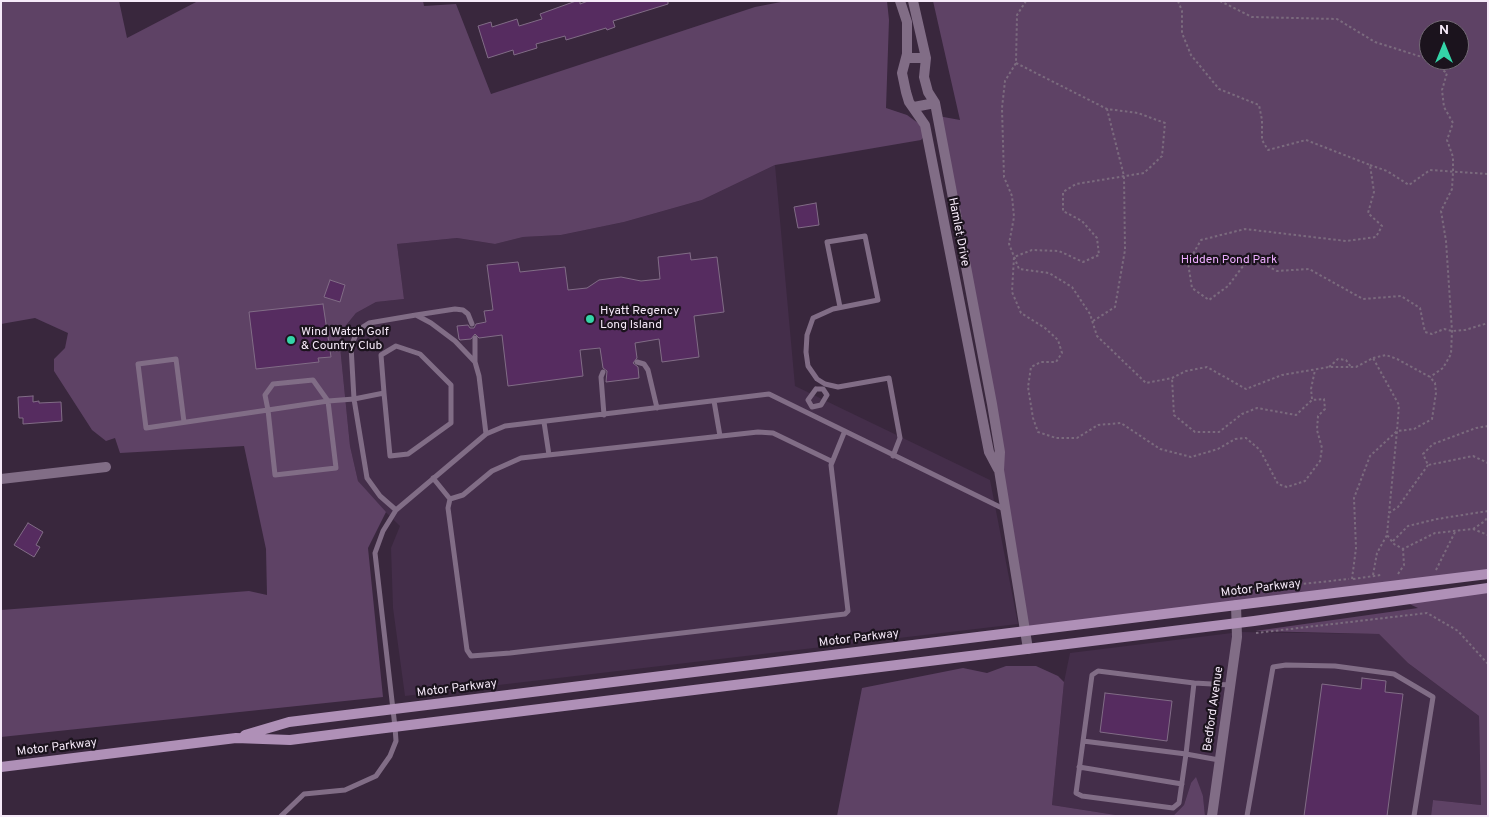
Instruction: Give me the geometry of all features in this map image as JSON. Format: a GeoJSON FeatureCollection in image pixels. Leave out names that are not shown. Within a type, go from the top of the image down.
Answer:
{"type":"FeatureCollection","features":[{"type":"Feature","properties":{"kind":"main road","name":"Motor Parkway"},"geometry":{"type":"LineString","coordinates":[[236,738],[289,722],[1488,574]]}},
{"type":"Feature","properties":{"kind":"main road","name":"Motor Parkway"},"geometry":{"type":"LineString","coordinates":[[1,768],[236,738],[290,740],[1028,649],[1488,588]]}},
{"type":"Feature","properties":{"kind":"street","name":"Hamlet Drive"},"geometry":{"type":"LineString","coordinates":[[900,1],[907,22],[906,58],[902,73],[908,97],[924,125],[989,452],[998,470],[1028,649]]}},
{"type":"Feature","properties":{"kind":"street","name":"Hamlet Drive"},"geometry":{"type":"LineString","coordinates":[[914,1],[926,58],[924,77],[928,92],[935,102],[992,404],[1000,452],[998,470]]}},
{"type":"Feature","properties":{"kind":"street"},"geometry":{"type":"LineString","coordinates":[[906,58],[926,58]]}},
{"type":"Feature","properties":{"kind":"street"},"geometry":{"type":"LineString","coordinates":[[914,107],[935,102]]}},
{"type":"Feature","properties":{"kind":"street"},"geometry":{"type":"LineString","coordinates":[[1,479],[106,468]]}},
{"type":"Feature","properties":{"kind":"street","name":"Bedford Avenue"},"geometry":{"type":"LineString","coordinates":[[1212,816],[1230,684],[1237,622],[1236,605]]}},
{"type":"Feature","properties":{"kind":"lane"},"geometry":{"type":"LineString","coordinates":[[806,414],[812,407],[821,405],[827,395],[824,387],[808,366],[806,352],[807,335],[813,318],[840,307],[878,300],[865,236],[827,242],[840,307]]}},
{"type":"Feature","properties":{"kind":"lane"},"geometry":{"type":"LineString","coordinates":[[396,510],[380,496],[367,478],[354,398],[351,346],[358,330],[369,323],[455,309],[463,310],[468,314],[472,324]]}},
{"type":"Feature","properties":{"kind":"lane"},"geometry":{"type":"LineString","coordinates":[[416,315],[443,332],[475,362]]}},
{"type":"Feature","properties":{"kind":"lane"},"geometry":{"type":"LineString","coordinates":[[475,338],[475,362],[479,376],[486,434]]}},
{"type":"Feature","properties":{"kind":"lane"},"geometry":{"type":"LineString","coordinates":[[396,346],[420,354],[450,385],[451,423],[408,454],[390,456],[384,393],[381,355],[396,346]]}},
{"type":"Feature","properties":{"kind":"lane"},"geometry":{"type":"LineString","coordinates":[[184,422],[176,360],[138,364],[146,428],[384,393]]}},
{"type":"Feature","properties":{"kind":"lane"},"geometry":{"type":"LineString","coordinates":[[637,362],[644,364],[648,370],[657,408]]}},
{"type":"Feature","properties":{"kind":"lane"},"geometry":{"type":"LineString","coordinates":[[603,372],[601,377],[604,414]]}},
{"type":"Feature","properties":{"kind":"lane"},"geometry":{"type":"LineString","coordinates":[[812,407],[808,400],[816,389],[889,378],[900,438],[893,456]]}},
{"type":"Feature","properties":{"kind":"lane"},"geometry":{"type":"LineString","coordinates":[[313,380],[328,401],[336,468],[275,475],[265,396],[273,384],[313,380]]}},
{"type":"Feature","properties":{"kind":"lane"},"geometry":{"type":"LineString","coordinates":[[281,816],[304,794],[345,790],[376,776],[390,756],[396,741],[395,727],[375,553],[383,531],[396,510],[486,434],[505,426],[768,394],[844,433],[1005,509]]}},
{"type":"Feature","properties":{"kind":"lane"},"geometry":{"type":"LineString","coordinates":[[714,401],[720,436]]}},
{"type":"Feature","properties":{"kind":"lane"},"geometry":{"type":"LineString","coordinates":[[544,422],[549,454]]}},
{"type":"Feature","properties":{"kind":"lane"},"geometry":{"type":"LineString","coordinates":[[450,499],[463,495],[492,471],[521,458],[720,436],[762,432],[773,433],[831,461]]}},
{"type":"Feature","properties":{"kind":"lane"},"geometry":{"type":"LineString","coordinates":[[450,499],[448,508],[467,650],[471,656],[846,614],[848,611],[831,461],[844,433]]}},
{"type":"Feature","properties":{"kind":"lane"},"geometry":{"type":"LineString","coordinates":[[433,478],[450,499]]}},
{"type":"Feature","properties":{"kind":"lane"},"geometry":{"type":"LineString","coordinates":[[1247,816],[1272,667],[1286,665],[1335,666],[1394,674],[1433,697],[1414,816]]}},
{"type":"Feature","properties":{"kind":"lane"},"geometry":{"type":"LineString","coordinates":[[1194,683],[1179,803],[1173,808],[1082,796],[1076,793],[1092,675],[1098,671],[1194,683],[1230,684]]}},
{"type":"Feature","properties":{"kind":"lane"},"geometry":{"type":"LineString","coordinates":[[1083,740],[1219,760]]}},
{"type":"Feature","properties":{"kind":"lane"},"geometry":{"type":"LineString","coordinates":[[1079,768],[1182,784]]}},
{"type":"Feature","properties":{"kind":"path"},"geometry":{"type":"LineString","coordinates":[[1026,1],[1017,15],[1016,63],[1005,81],[1002,108],[1004,177],[1012,196],[1014,217],[1009,244],[1019,269],[1049,273],[1072,287],[1092,321],[1097,336],[1146,383],[1172,378],[1186,371],[1207,367],[1246,388],[1270,378],[1329,367],[1356,367],[1374,358],[1386,355],[1430,377],[1435,383],[1436,393],[1432,419],[1414,429],[1397,432],[1370,456],[1354,498],[1356,548],[1352,579],[1254,589]]}},
{"type":"Feature","properties":{"kind":"path"},"geometry":{"type":"LineString","coordinates":[[1178,1],[1182,11],[1182,33],[1191,55],[1219,89],[1259,105],[1262,120],[1262,140],[1268,150],[1306,140],[1387,171],[1408,186],[1430,170],[1488,174]]}},
{"type":"Feature","properties":{"kind":"path"},"geometry":{"type":"LineString","coordinates":[[1220,1],[1252,17],[1337,19],[1375,42],[1425,58],[1447,72],[1442,90],[1444,107],[1453,123],[1447,140],[1453,157],[1453,172],[1452,189],[1441,211],[1446,241],[1452,331],[1451,354],[1444,368],[1430,377]]}},
{"type":"Feature","properties":{"kind":"path"},"geometry":{"type":"LineString","coordinates":[[1014,257],[1032,250],[1059,251],[1083,262],[1099,255],[1097,238],[1082,220],[1063,211],[1063,192],[1076,184],[1144,173],[1162,156],[1165,122],[1138,113],[1107,109],[1016,63]]}},
{"type":"Feature","properties":{"kind":"path"},"geometry":{"type":"LineString","coordinates":[[1092,321],[1115,307],[1125,250],[1124,176],[1107,109]]}},
{"type":"Feature","properties":{"kind":"path"},"geometry":{"type":"LineString","coordinates":[[1370,164],[1374,192],[1368,213],[1382,226],[1376,237],[1346,241],[1245,229],[1201,240],[1188,263],[1192,288],[1209,300],[1228,286],[1243,266],[1256,260],[1277,270],[1309,269],[1363,299],[1401,296],[1420,308],[1425,332],[1432,334],[1444,329],[1452,331],[1488,323]]}},
{"type":"Feature","properties":{"kind":"path"},"geometry":{"type":"LineString","coordinates":[[1014,257],[1012,292],[1021,313],[1045,328],[1058,340],[1062,352],[1056,362],[1041,362],[1031,367],[1028,387],[1033,418],[1038,432],[1056,438],[1077,438],[1098,424],[1121,423],[1160,449],[1190,457],[1218,449],[1235,439],[1246,438],[1260,450],[1278,484],[1287,487],[1305,481],[1320,461],[1322,448],[1317,430],[1318,416],[1325,409],[1324,399],[1312,400],[1296,415],[1257,408],[1242,414],[1219,432],[1195,432],[1174,415],[1172,378]]}},
{"type":"Feature","properties":{"kind":"path"},"geometry":{"type":"LineString","coordinates":[[1373,576],[1376,553],[1387,535],[1399,406],[1374,358]]}},
{"type":"Feature","properties":{"kind":"path"},"geometry":{"type":"LineString","coordinates":[[1329,367],[1338,359],[1346,360],[1351,367]]}},
{"type":"Feature","properties":{"kind":"path"},"geometry":{"type":"LineString","coordinates":[[1312,400],[1311,389],[1315,370]]}},
{"type":"Feature","properties":{"kind":"path"},"geometry":{"type":"LineString","coordinates":[[1428,465],[1423,454],[1433,444],[1476,428],[1488,426]]}},
{"type":"Feature","properties":{"kind":"path"},"geometry":{"type":"LineString","coordinates":[[1389,513],[1398,507],[1428,465],[1473,456],[1488,463]]}},
{"type":"Feature","properties":{"kind":"path"},"geometry":{"type":"LineString","coordinates":[[1393,542],[1408,526],[1437,519],[1488,511]]}},
{"type":"Feature","properties":{"kind":"path"},"geometry":{"type":"LineString","coordinates":[[1403,549],[1435,533],[1473,529],[1486,521],[1488,516]]}},
{"type":"Feature","properties":{"kind":"path"},"geometry":{"type":"LineString","coordinates":[[1473,529],[1488,535]]}},
{"type":"Feature","properties":{"kind":"path"},"geometry":{"type":"LineString","coordinates":[[1436,570],[1455,532]]}},
{"type":"Feature","properties":{"kind":"path"},"geometry":{"type":"LineString","coordinates":[[1387,535],[1403,549]]}},
{"type":"Feature","properties":{"kind":"path"},"geometry":{"type":"LineString","coordinates":[[1403,549],[1404,565],[1398,574],[1408,573]]}},
{"type":"Feature","properties":{"kind":"path"},"geometry":{"type":"LineString","coordinates":[[1256,633],[1426,613],[1437,617],[1458,631],[1488,664]]}},
{"type":"Feature","properties":{"kind":"shaded area"},"geometry":{"type":"Polygon","coordinates":[[[775,165],[795,386],[990,480],[1018,624],[405,696],[393,608],[391,548],[400,526],[371,498],[358,481],[350,446],[340,346],[343,329],[356,313],[376,302],[404,299],[397,244],[457,238],[495,244],[523,237],[561,235],[624,222],[702,200],[775,165]]]}},
{"type":"Feature","properties":{"kind":"shaded area"},"geometry":{"type":"Polygon","coordinates":[[[1240,632],[1379,634],[1408,663],[1479,716],[1481,805],[1433,800],[1431,816],[1205,816],[1203,796],[1191,783],[1184,805],[1173,816],[1122,816],[1052,805],[1064,682],[1070,653],[1240,632]]]}},
{"type":"Feature","properties":{"kind":"green space","name":"Wind Watch Golf & Country Club"},"geometry":{"type":"Polygon","coordinates":[[[1,1],[119,1],[127,38],[198,1],[423,1],[424,6],[456,4],[491,94],[755,7],[786,1],[887,1],[889,20],[886,108],[907,115],[929,131],[921,140],[775,165],[702,200],[624,222],[561,235],[523,237],[495,244],[457,238],[397,244],[404,299],[376,302],[356,313],[343,329],[340,346],[350,446],[358,481],[386,512],[368,548],[383,697],[1,737],[1,610],[249,591],[267,595],[266,549],[244,446],[120,453],[115,438],[106,441],[92,430],[54,371],[54,359],[65,348],[68,333],[35,318],[1,324],[1,1]]]}},
{"type":"Feature","properties":{"kind":"green space","name":"Hidden Pond Park"},"geometry":{"type":"Polygon","coordinates":[[[933,1],[1488,1],[1488,574],[1026,631],[1001,472],[938,116],[960,120],[933,1]]]}},
{"type":"Feature","properties":{"kind":"green space"},"geometry":{"type":"Polygon","coordinates":[[[1488,588],[1488,816],[1431,816],[1433,800],[1481,805],[1479,716],[1408,663],[1379,634],[1255,631],[1418,608],[1403,601],[1488,588]]]}},
{"type":"Feature","properties":{"kind":"green space"},"geometry":{"type":"Polygon","coordinates":[[[1006,666],[1036,666],[1058,676],[1064,682],[1052,805],[1122,816],[837,816],[862,688],[963,668],[987,673],[1006,666]]]}},
{"type":"Feature","properties":{"kind":"green space"},"geometry":{"type":"Polygon","coordinates":[[[1196,777],[1203,796],[1205,816],[1173,816],[1184,805],[1191,783],[1196,777]]]}},
{"type":"Feature","properties":{"kind":"building"},"geometry":{"type":"Polygon","coordinates":[[[580,1],[580,4],[588,1],[668,1],[668,4],[613,21],[615,27],[607,30],[606,28],[566,40],[565,36],[536,44],[537,48],[514,55],[513,50],[488,58],[478,26],[491,22],[492,27],[517,19],[519,26],[542,19],[540,14],[580,1]]]}},
{"type":"Feature","properties":{"kind":"building"},"geometry":{"type":"Polygon","coordinates":[[[816,203],[819,225],[798,228],[794,207],[816,203]]]}},
{"type":"Feature","properties":{"kind":"building","name":"Hyatt Regency Long Island"},"geometry":{"type":"Polygon","coordinates":[[[690,253],[691,260],[717,257],[724,312],[694,316],[699,357],[662,362],[659,339],[635,343],[637,358],[633,363],[638,367],[639,378],[606,382],[607,371],[603,368],[600,348],[580,350],[583,376],[508,386],[502,335],[479,338],[475,334],[471,339],[459,339],[457,326],[468,325],[470,328],[474,328],[476,324],[486,322],[484,311],[493,310],[487,265],[518,262],[520,272],[565,267],[568,290],[587,288],[599,280],[621,277],[641,281],[660,279],[658,257],[690,253]]]}},
{"type":"Feature","properties":{"kind":"building"},"geometry":{"type":"Polygon","coordinates":[[[330,280],[345,285],[340,302],[324,297],[330,280]]]}},
{"type":"Feature","properties":{"kind":"building","name":"Wind Watch Golf & Country Club"},"geometry":{"type":"Polygon","coordinates":[[[323,304],[331,357],[318,358],[319,362],[256,369],[249,312],[323,304]]]}},
{"type":"Feature","properties":{"kind":"building"},"geometry":{"type":"Polygon","coordinates":[[[33,396],[33,402],[61,402],[62,421],[23,424],[23,418],[19,418],[18,397],[33,396]]]}},
{"type":"Feature","properties":{"kind":"building"},"geometry":{"type":"Polygon","coordinates":[[[28,523],[43,532],[36,545],[40,547],[34,557],[14,545],[28,523]]]}},
{"type":"Feature","properties":{"kind":"building"},"geometry":{"type":"Polygon","coordinates":[[[1362,678],[1386,681],[1385,692],[1403,694],[1387,816],[1304,816],[1322,684],[1361,689],[1362,678]]]}},
{"type":"Feature","properties":{"kind":"building"},"geometry":{"type":"Polygon","coordinates":[[[1105,693],[1172,701],[1167,741],[1100,732],[1105,693]]]}},
{"type":"Feature","properties":{"kind":"place","name":"Hyatt Regency Long Island"},"geometry":{"type":"Point","coordinates":[590,319]}},
{"type":"Feature","properties":{"kind":"place","name":"Wind Watch Golf & Country Club"},"geometry":{"type":"Point","coordinates":[291,340]}}]}
